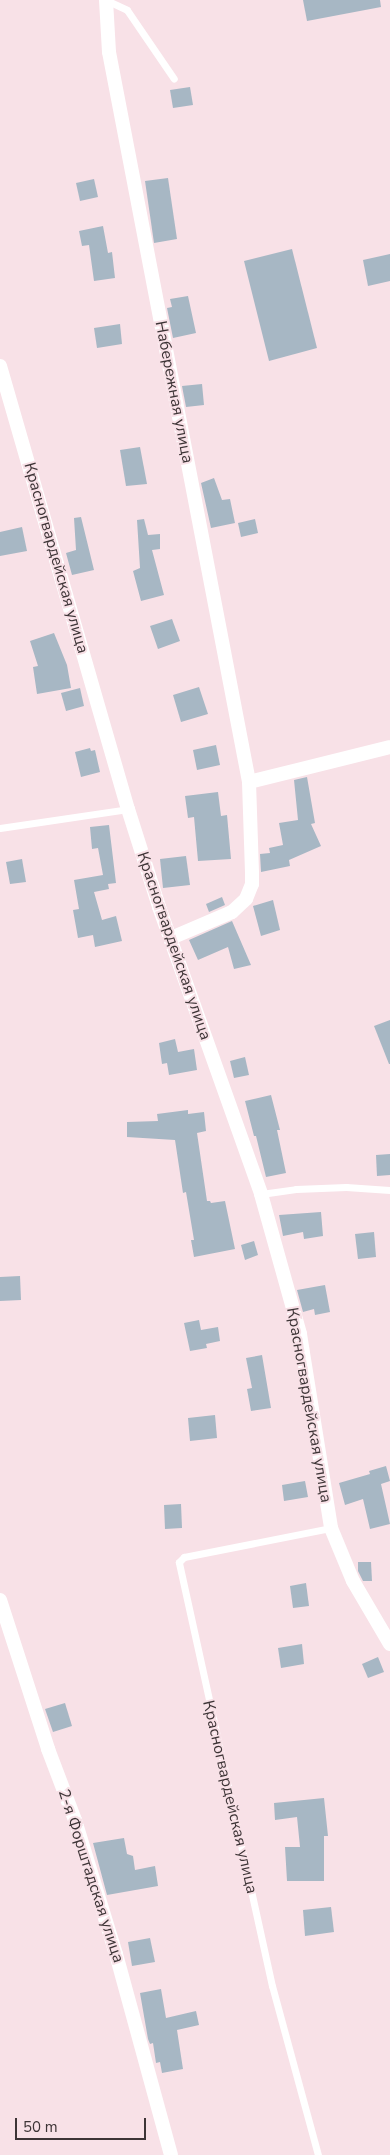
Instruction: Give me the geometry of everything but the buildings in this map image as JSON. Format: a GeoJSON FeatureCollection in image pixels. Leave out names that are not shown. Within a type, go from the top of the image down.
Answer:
{"type":"FeatureCollection","features":[{"type":"Feature","properties":{"kind":"street","name":"Набережная улица"},"geometry":{"type":"LineString","coordinates":[[106,0],[109,52],[249,782],[252,884],[246,899],[232,912],[171,938]]}},
{"type":"Feature","properties":{"kind":"street","name":"Красногвардейская улица"},"geometry":{"type":"LineString","coordinates":[[0,366],[128,808],[171,938],[261,1194],[300,1334],[331,1528],[352,1581],[390,1644]]}},
{"type":"Feature","properties":{"kind":"street"},"geometry":{"type":"LineString","coordinates":[[249,782],[390,747]]}},
{"type":"Feature","properties":{"kind":"street","name":"2-я Форштадская улица"},"geometry":{"type":"LineString","coordinates":[[0,1600],[48,1749],[75,1820],[116,1954],[171,2155]]}},
{"type":"Feature","properties":{"kind":"lane"},"geometry":{"type":"LineString","coordinates":[[106,0],[128,10],[174,79]]}},
{"type":"Feature","properties":{"kind":"lane"},"geometry":{"type":"LineString","coordinates":[[0,828],[128,808]]}},
{"type":"Feature","properties":{"kind":"lane"},"geometry":{"type":"LineString","coordinates":[[261,1194],[296,1189],[346,1187],[390,1190]]}},
{"type":"Feature","properties":{"kind":"lane","name":"Красногвардейская улица"},"geometry":{"type":"LineString","coordinates":[[318,2155],[272,1986],[179,1562],[184,1556],[331,1528]]}}]}
